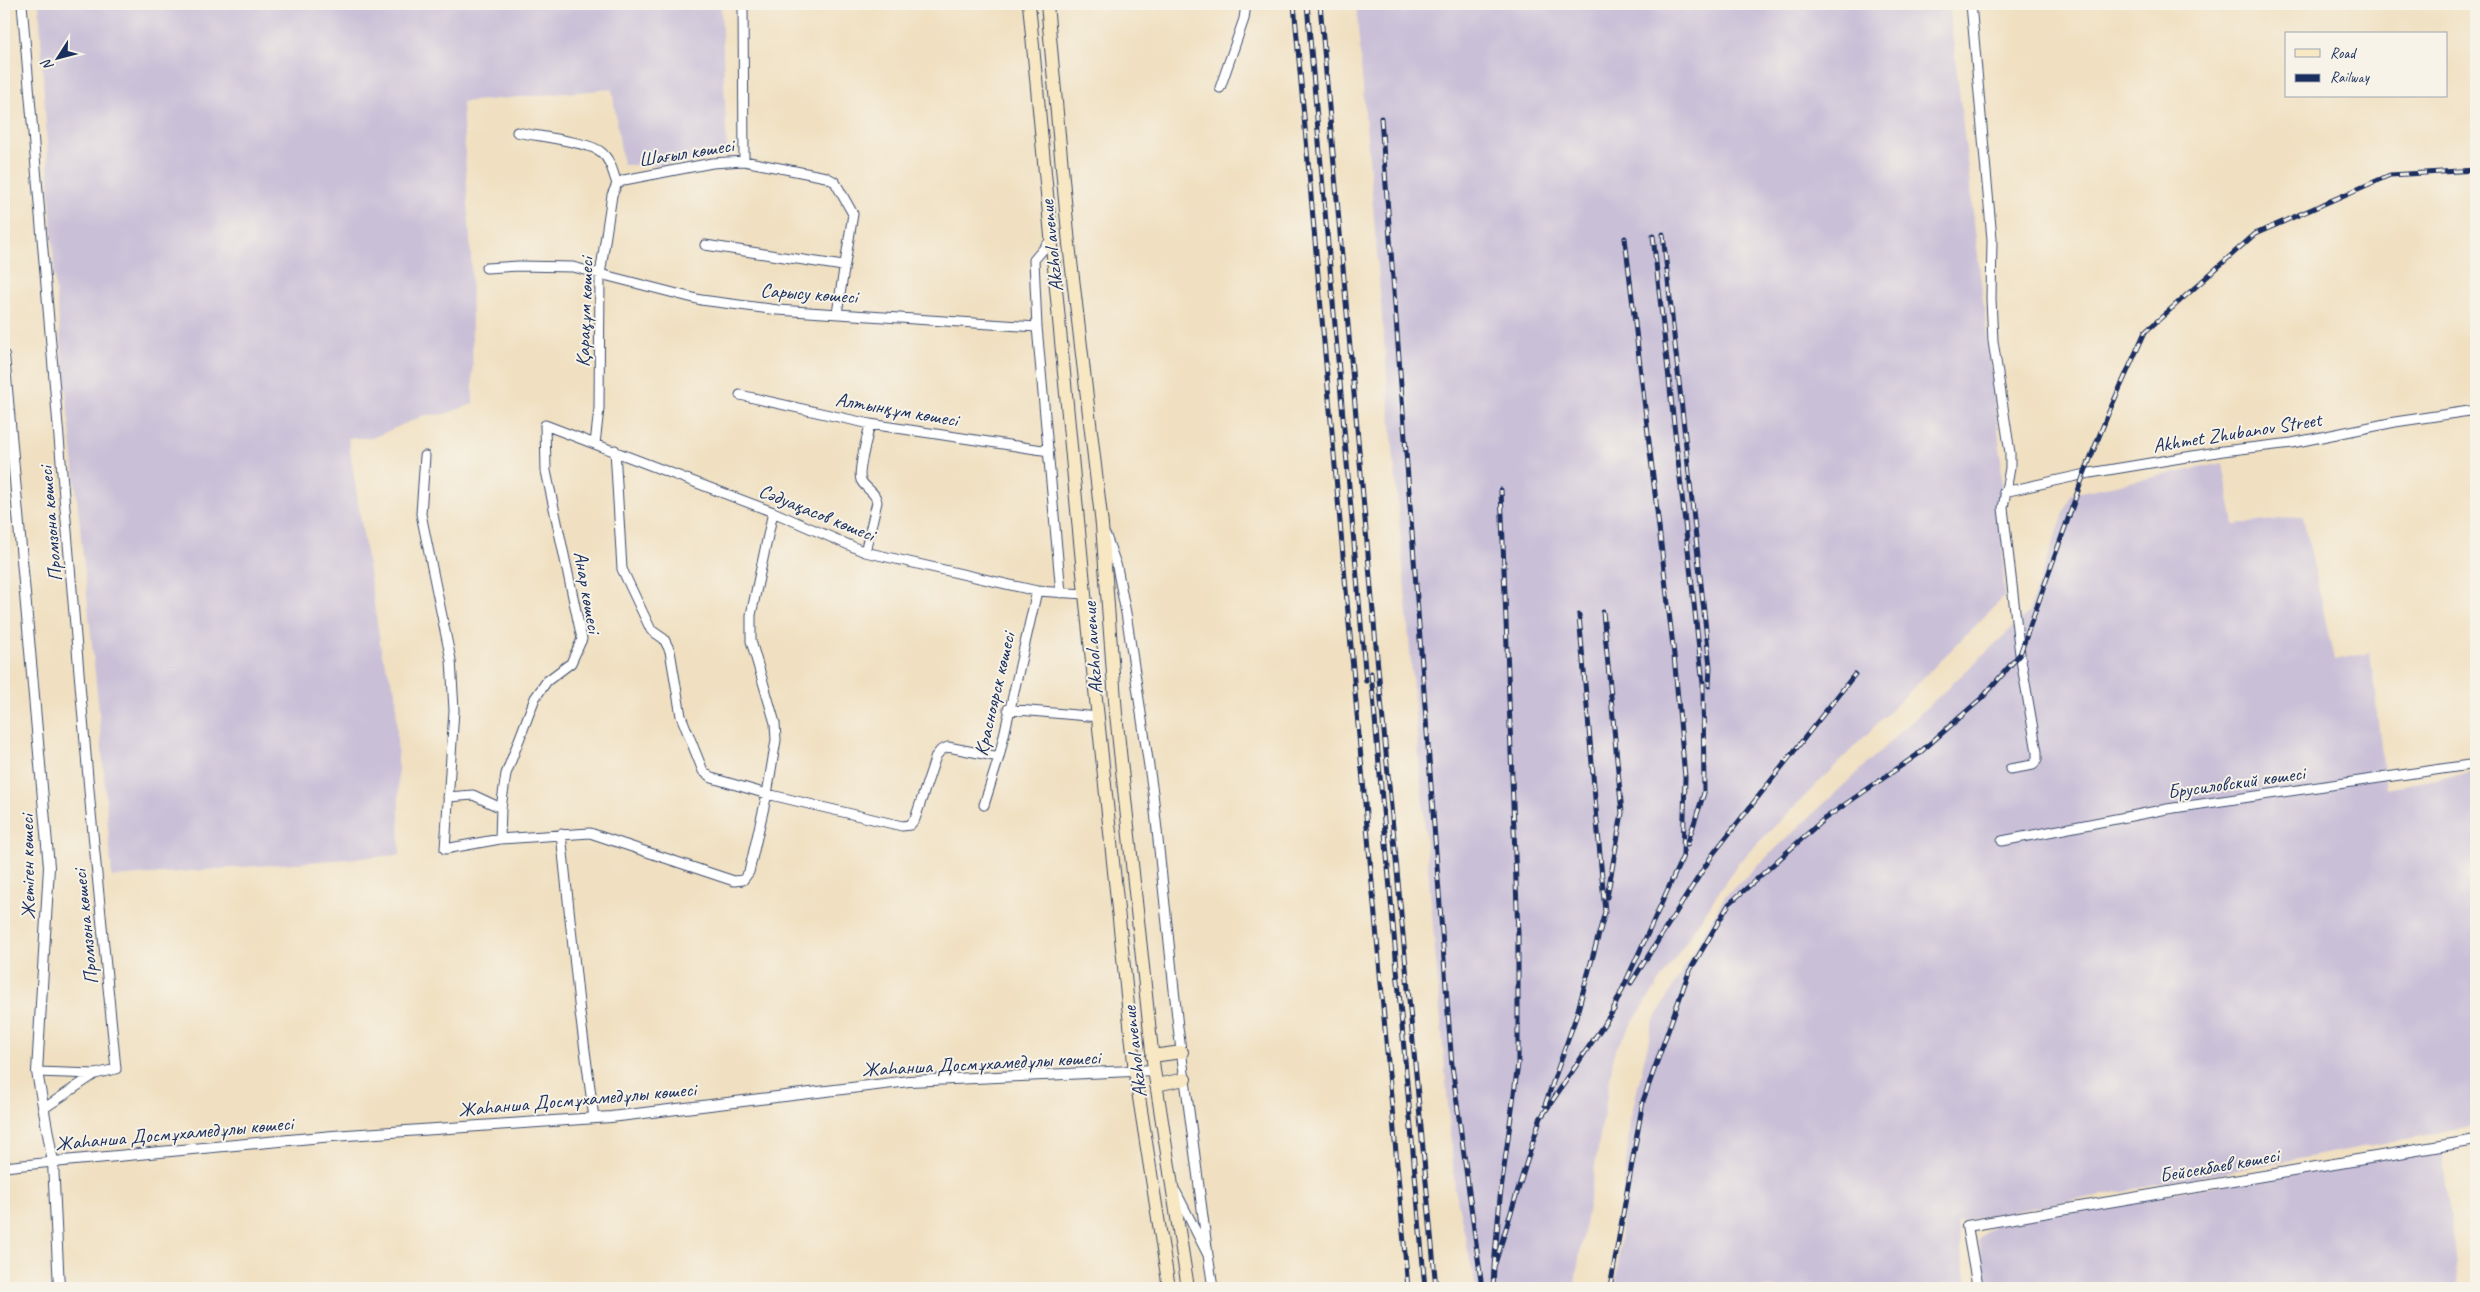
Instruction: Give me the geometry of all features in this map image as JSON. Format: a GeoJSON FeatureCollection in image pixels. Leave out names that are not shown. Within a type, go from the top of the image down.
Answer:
{"type":"FeatureCollection","features":[{"type":"Feature","properties":{"kind":"main road","name":"Akzhol avenue"},"geometry":{"type":"LineString","coordinates":[[1029,4],[1086,594],[1135,1072],[1169,1288]]}},
{"type":"Feature","properties":{"kind":"main road","name":"Akzhol avenue"},"geometry":{"type":"LineString","coordinates":[[1047,4],[1069,244],[1102,525],[1116,714],[1152,1056],[1188,1288]]}},
{"type":"Feature","properties":{"kind":"main road"},"geometry":{"type":"LineString","coordinates":[[1152,1056],[1182,1052]]}},
{"type":"Feature","properties":{"kind":"main road"},"geometry":{"type":"LineString","coordinates":[[1156,1085],[1185,1079]]}},
{"type":"Feature","properties":{"kind":"street","name":"Промзона көшесі"},"geometry":{"type":"LineString","coordinates":[[22,4],[91,813],[116,1070],[95,1074]]}},
{"type":"Feature","properties":{"kind":"street"},"geometry":{"type":"LineString","coordinates":[[743,4],[744,161]]}},
{"type":"Feature","properties":{"kind":"street"},"geometry":{"type":"LineString","coordinates":[[1220,88],[1244,19],[1246,4]]}},
{"type":"Feature","properties":{"kind":"street"},"geometry":{"type":"LineString","coordinates":[[1972,4],[1992,239],[1991,299],[1993,341],[2010,453],[2010,468],[2004,492],[2003,508],[2015,617],[2037,752],[2037,759],[2033,764],[2010,769]]}},
{"type":"Feature","properties":{"kind":"street","name":"Шағыл көшесі"},"geometry":{"type":"LineString","coordinates":[[517,132],[587,146],[600,151],[609,163],[617,184],[624,180],[712,163],[744,161],[826,177],[835,182],[852,214],[837,313]]}},
{"type":"Feature","properties":{"kind":"street","name":"Қарақұм көшесі"},"geometry":{"type":"LineString","coordinates":[[595,444],[599,409],[600,275],[612,195],[617,184]]}},
{"type":"Feature","properties":{"kind":"street"},"geometry":{"type":"LineString","coordinates":[[1052,239],[1034,260],[1037,327],[1061,592]]}},
{"type":"Feature","properties":{"kind":"street"},"geometry":{"type":"LineString","coordinates":[[705,245],[843,266]]}},
{"type":"Feature","properties":{"kind":"street","name":"Сарысу көшесі"},"geometry":{"type":"LineString","coordinates":[[486,268],[519,266],[573,267],[701,300],[778,310],[1037,327]]}},
{"type":"Feature","properties":{"kind":"street","name":"Жетіген көшесі"},"geometry":{"type":"LineString","coordinates":[[4,355],[49,867],[37,1072],[53,1162],[59,1288]]}},
{"type":"Feature","properties":{"kind":"street","name":"Алтынқұм көшесі"},"geometry":{"type":"LineString","coordinates":[[740,395],[870,424],[1049,451]]}},
{"type":"Feature","properties":{"kind":"street","name":"Akhmet Zhubanov Street"},"geometry":{"type":"LineString","coordinates":[[2004,492],[2090,473],[2224,451],[2292,444],[2395,422],[2476,410]]}},
{"type":"Feature","properties":{"kind":"street"},"geometry":{"type":"LineString","coordinates":[[865,552],[877,502],[874,494],[864,485],[860,476],[870,424]]}},
{"type":"Feature","properties":{"kind":"street","name":"Сәдуақасов көшесі"},"geometry":{"type":"LineString","coordinates":[[545,425],[615,450],[773,512],[865,552],[1037,591],[1086,594]]}},
{"type":"Feature","properties":{"kind":"street","name":"Анар көшесі"},"geometry":{"type":"LineString","coordinates":[[500,839],[501,808],[506,774],[535,698],[547,681],[571,663],[582,639],[546,471],[545,425]]}},
{"type":"Feature","properties":{"kind":"street","name":"Анар көшесі"},"geometry":{"type":"LineString","coordinates":[[615,450],[622,569],[652,630],[664,639],[670,651],[681,716],[703,771],[712,778],[767,794],[902,826],[910,824],[915,819],[936,756],[941,750],[948,747],[999,757]]}},
{"type":"Feature","properties":{"kind":"street"},"geometry":{"type":"LineString","coordinates":[[425,456],[421,514],[451,660],[454,710],[445,849],[500,839],[590,832],[734,881],[742,880],[749,872],[767,794],[776,740],[775,723],[752,641],[750,615],[773,512]]}},
{"type":"Feature","properties":{"kind":"street"},"geometry":{"type":"LineString","coordinates":[[1102,525],[1117,567],[1129,632],[1153,793],[1185,1079],[1213,1288]]}},
{"type":"Feature","properties":{"kind":"street","name":"Красноярск көшесі"},"geometry":{"type":"LineString","coordinates":[[984,805],[999,757],[1008,709],[1037,591]]}},
{"type":"Feature","properties":{"kind":"street"},"geometry":{"type":"LineString","coordinates":[[1008,709],[1099,717]]}},
{"type":"Feature","properties":{"kind":"street","name":"Брусиловский көшесі"},"geometry":{"type":"LineString","coordinates":[[2002,841],[2167,809],[2476,764]]}},
{"type":"Feature","properties":{"kind":"street"},"geometry":{"type":"LineString","coordinates":[[448,797],[473,795],[501,808]]}},
{"type":"Feature","properties":{"kind":"street"},"geometry":{"type":"LineString","coordinates":[[561,834],[580,1013],[594,1118]]}},
{"type":"Feature","properties":{"kind":"street","name":"Жаһанша Досмұхамедұлы көшесі"},"geometry":{"type":"LineString","coordinates":[[4,1167],[333,1136],[594,1118],[908,1082],[1154,1070]]}},
{"type":"Feature","properties":{"kind":"street"},"geometry":{"type":"LineString","coordinates":[[37,1072],[95,1074]]}},
{"type":"Feature","properties":{"kind":"street"},"geometry":{"type":"LineString","coordinates":[[43,1109],[68,1090],[95,1074]]}},
{"type":"Feature","properties":{"kind":"street","name":"Бейсекбаев көшесі"},"geometry":{"type":"LineString","coordinates":[[1978,1288],[1967,1226],[2476,1140]]}},
{"type":"Feature","properties":{"kind":"street"},"geometry":{"type":"LineString","coordinates":[[1170,1181],[1208,1255]]}},
{"type":"Feature","properties":{"kind":"shaded area"},"geometry":{"type":"Polygon","coordinates":[[[39,4],[721,4],[727,152],[661,165],[623,165],[612,89],[462,102],[471,257],[473,404],[445,414],[425,415],[372,438],[348,438],[382,655],[396,693],[400,855],[112,877],[99,712],[55,284],[39,4]]]}},
{"type":"Feature","properties":{"kind":"shaded area"},"geometry":{"type":"Polygon","coordinates":[[[1356,4],[1949,4],[2001,456],[2004,597],[1738,863],[1615,1049],[1574,1288],[1476,1288],[1455,1189],[1356,4]]]}},
{"type":"Feature","properties":{"kind":"shaded area"},"geometry":{"type":"Polygon","coordinates":[[[2223,463],[2234,525],[2303,516],[2334,660],[2370,653],[2386,788],[2476,772],[2476,1126],[1956,1222],[1968,1288],[1616,1288],[1630,1121],[1653,1022],[1725,896],[2028,613],[2071,494],[2223,463]]]}},
{"type":"Feature","properties":{"kind":"shaded area"},"geometry":{"type":"Polygon","coordinates":[[[2441,1147],[2459,1288],[1987,1288],[1978,1239],[1998,1223],[2441,1147]]]}},
{"type":"Feature","properties":{"kind":"railway"},"geometry":{"type":"LineString","coordinates":[[1294,4],[1408,1288]]}},
{"type":"Feature","properties":{"kind":"railway"},"geometry":{"type":"LineString","coordinates":[[1307,4],[1366,681]]}},
{"type":"Feature","properties":{"kind":"railway"},"geometry":{"type":"LineString","coordinates":[[1320,4],[1377,657],[1436,1288]]}},
{"type":"Feature","properties":{"kind":"railway"},"geometry":{"type":"LineString","coordinates":[[1381,118],[1452,1066],[1482,1288]]}},
{"type":"Feature","properties":{"kind":"railway"},"geometry":{"type":"LineString","coordinates":[[1610,1288],[1643,1101],[1689,972],[1729,904],[1824,819],[1917,755],[1983,697],[2020,654],[2084,474],[2108,414],[2145,332],[2255,234],[2390,175],[2476,170]]}},
{"type":"Feature","properties":{"kind":"railway"},"geometry":{"type":"LineString","coordinates":[[1663,234],[1710,667],[1709,686]]}},
{"type":"Feature","properties":{"kind":"railway"},"geometry":{"type":"LineString","coordinates":[[1653,236],[1703,684],[1704,793],[1687,845]]}},
{"type":"Feature","properties":{"kind":"railway"},"geometry":{"type":"LineString","coordinates":[[1612,1012],[1683,856],[1685,777],[1674,655],[1625,238]]}},
{"type":"Feature","properties":{"kind":"railway"},"geometry":{"type":"LineString","coordinates":[[1494,1267],[1500,1198],[1518,1064],[1518,934],[1501,490]]}},
{"type":"Feature","properties":{"kind":"railway"},"geometry":{"type":"LineString","coordinates":[[1603,612],[1622,813],[1607,897]]}},
{"type":"Feature","properties":{"kind":"railway"},"geometry":{"type":"LineString","coordinates":[[1545,1105],[1576,1017],[1605,912],[1579,615]]}},
{"type":"Feature","properties":{"kind":"railway"},"geometry":{"type":"LineString","coordinates":[[1371,673],[1425,1288]]}},
{"type":"Feature","properties":{"kind":"railway"},"geometry":{"type":"LineString","coordinates":[[1631,983],[1713,854],[1855,674]]}},
{"type":"Feature","properties":{"kind":"railway"},"geometry":{"type":"LineString","coordinates":[[1493,1288],[1494,1267],[1540,1119],[1615,1008]]}}]}
